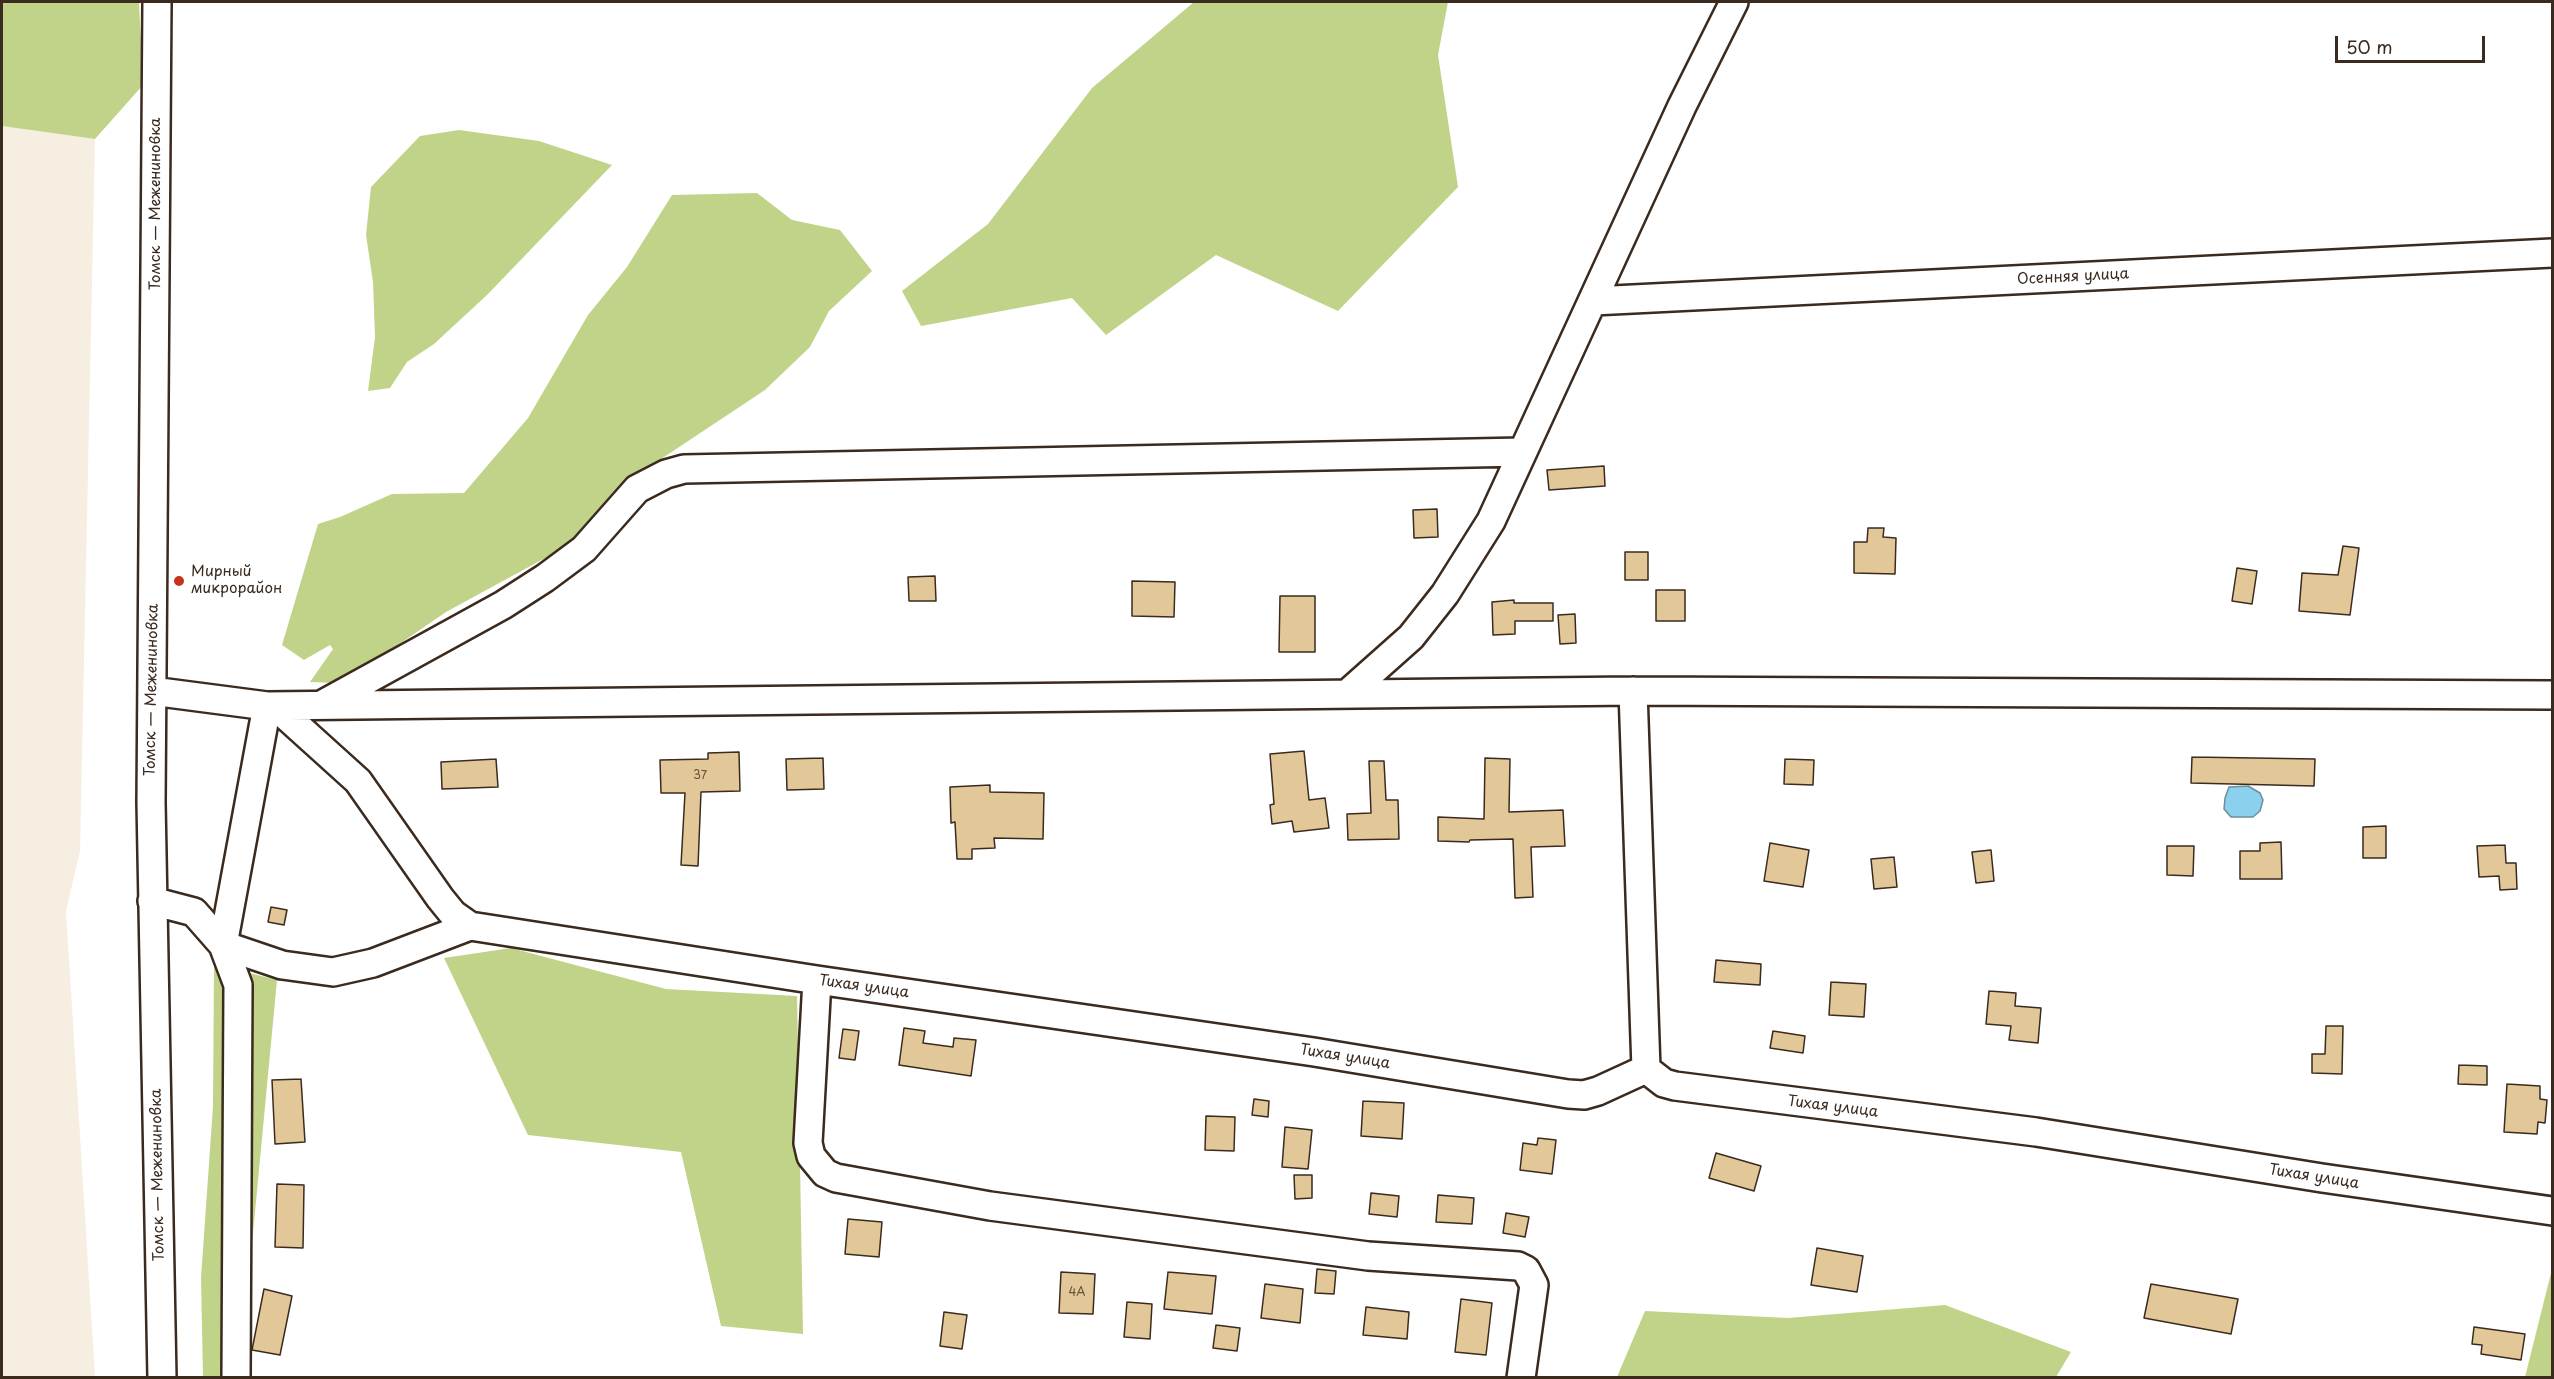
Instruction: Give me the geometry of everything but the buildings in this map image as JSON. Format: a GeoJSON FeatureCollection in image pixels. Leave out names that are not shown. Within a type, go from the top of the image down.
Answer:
{"type":"FeatureCollection","features":[{"type":"Feature","properties":{"kind":"street","name":"Томск — Межениновка"},"geometry":{"type":"LineString","coordinates":[[157,2],[152,902],[162,1377]]}},
{"type":"Feature","properties":{"kind":"street"},"geometry":{"type":"LineString","coordinates":[[1348,693],[1411,637],[1445,594],[1491,521],[1682,106],[1734,2]]}},
{"type":"Feature","properties":{"kind":"street","name":"Осенняя улица"},"geometry":{"type":"LineString","coordinates":[[1593,301],[2553,253]]}},
{"type":"Feature","properties":{"kind":"street"},"geometry":{"type":"LineString","coordinates":[[319,706],[503,604],[544,578],[584,549],[637,489],[666,474],[684,469],[1522,452]]}},
{"type":"Feature","properties":{"kind":"street"},"geometry":{"type":"LineString","coordinates":[[152,691],[271,706],[1633,691],[2553,695]]}},
{"type":"Feature","properties":{"kind":"street"},"geometry":{"type":"LineString","coordinates":[[1633,691],[1646,1069]]}},
{"type":"Feature","properties":{"kind":"street"},"geometry":{"type":"LineString","coordinates":[[271,706],[358,782],[440,898],[453,914],[470,926]]}},
{"type":"Feature","properties":{"kind":"street"},"geometry":{"type":"LineString","coordinates":[[236,1377],[238,985],[223,945],[271,706]]}},
{"type":"Feature","properties":{"kind":"street","name":"Тихая улица"},"geometry":{"type":"LineString","coordinates":[[152,902],[194,912],[223,945],[282,965],[333,972],[373,963],[470,926],[817,980],[1314,1052],[1568,1094],[1584,1095],[1646,1069],[1664,1083],[1675,1086],[2036,1132],[2322,1178],[2553,1211]]}},
{"type":"Feature","properties":{"kind":"street"},"geometry":{"type":"LineString","coordinates":[[817,980],[807,1143],[811,1156],[825,1173],[836,1178],[990,1206],[1368,1256],[1518,1266],[1526,1270],[1534,1285],[1521,1377]]}},
{"type":"Feature","properties":{"kind":"shaded area"},"geometry":{"type":"Polygon","coordinates":[[[2,126],[95,139],[80,851],[66,911],[95,1377],[2,1378],[2,126]]]}},
{"type":"Feature","properties":{"kind":"green space"},"geometry":{"type":"Polygon","coordinates":[[[2,2],[139,2],[143,85],[95,139],[2,126],[2,2]]]}},
{"type":"Feature","properties":{"kind":"green space"},"geometry":{"type":"Polygon","coordinates":[[[1194,2],[1448,2],[1438,55],[1458,187],[1338,311],[1216,255],[1106,335],[1072,298],[921,326],[902,291],[988,224],[1092,88],[1194,2]]]}},
{"type":"Feature","properties":{"kind":"green space"},"geometry":{"type":"Polygon","coordinates":[[[459,130],[539,141],[612,165],[487,295],[434,344],[407,362],[390,388],[368,391],[375,337],[373,282],[366,235],[371,187],[420,136],[459,130]]]}},
{"type":"Feature","properties":{"kind":"green space"},"geometry":{"type":"Polygon","coordinates":[[[757,193],[792,220],[840,230],[872,271],[829,311],[810,347],[765,390],[646,469],[592,527],[569,545],[446,612],[373,662],[337,683],[310,682],[333,649],[330,645],[304,660],[282,645],[318,524],[392,494],[464,493],[528,418],[588,315],[627,267],[672,195],[757,193]]]}},
{"type":"Feature","properties":{"kind":"green space"},"geometry":{"type":"Polygon","coordinates":[[[511,948],[666,989],[797,996],[803,1334],[721,1326],[681,1152],[528,1135],[444,958],[511,948]]]}},
{"type":"Feature","properties":{"kind":"green space"},"geometry":{"type":"Polygon","coordinates":[[[214,964],[277,980],[242,1349],[243,1377],[203,1378],[201,1278],[213,1106],[214,964]]]}},
{"type":"Feature","properties":{"kind":"green space"},"geometry":{"type":"Polygon","coordinates":[[[2552,1269],[2552,1377],[2525,1377],[2552,1269]]]}},
{"type":"Feature","properties":{"kind":"green space"},"geometry":{"type":"Polygon","coordinates":[[[1945,1305],[2071,1352],[2056,1377],[1617,1377],[1645,1311],[1788,1318],[1945,1305]]]}},
{"type":"Feature","properties":{"kind":"water"},"geometry":{"type":"Polygon","coordinates":[[[2248,786],[2260,793],[2263,800],[2260,811],[2253,817],[2231,817],[2224,809],[2229,787],[2248,786]]]}},
{"type":"Feature","properties":{"kind":"place","name":"Мирный микрорайон"},"geometry":{"type":"Point","coordinates":[179,581]}}]}
